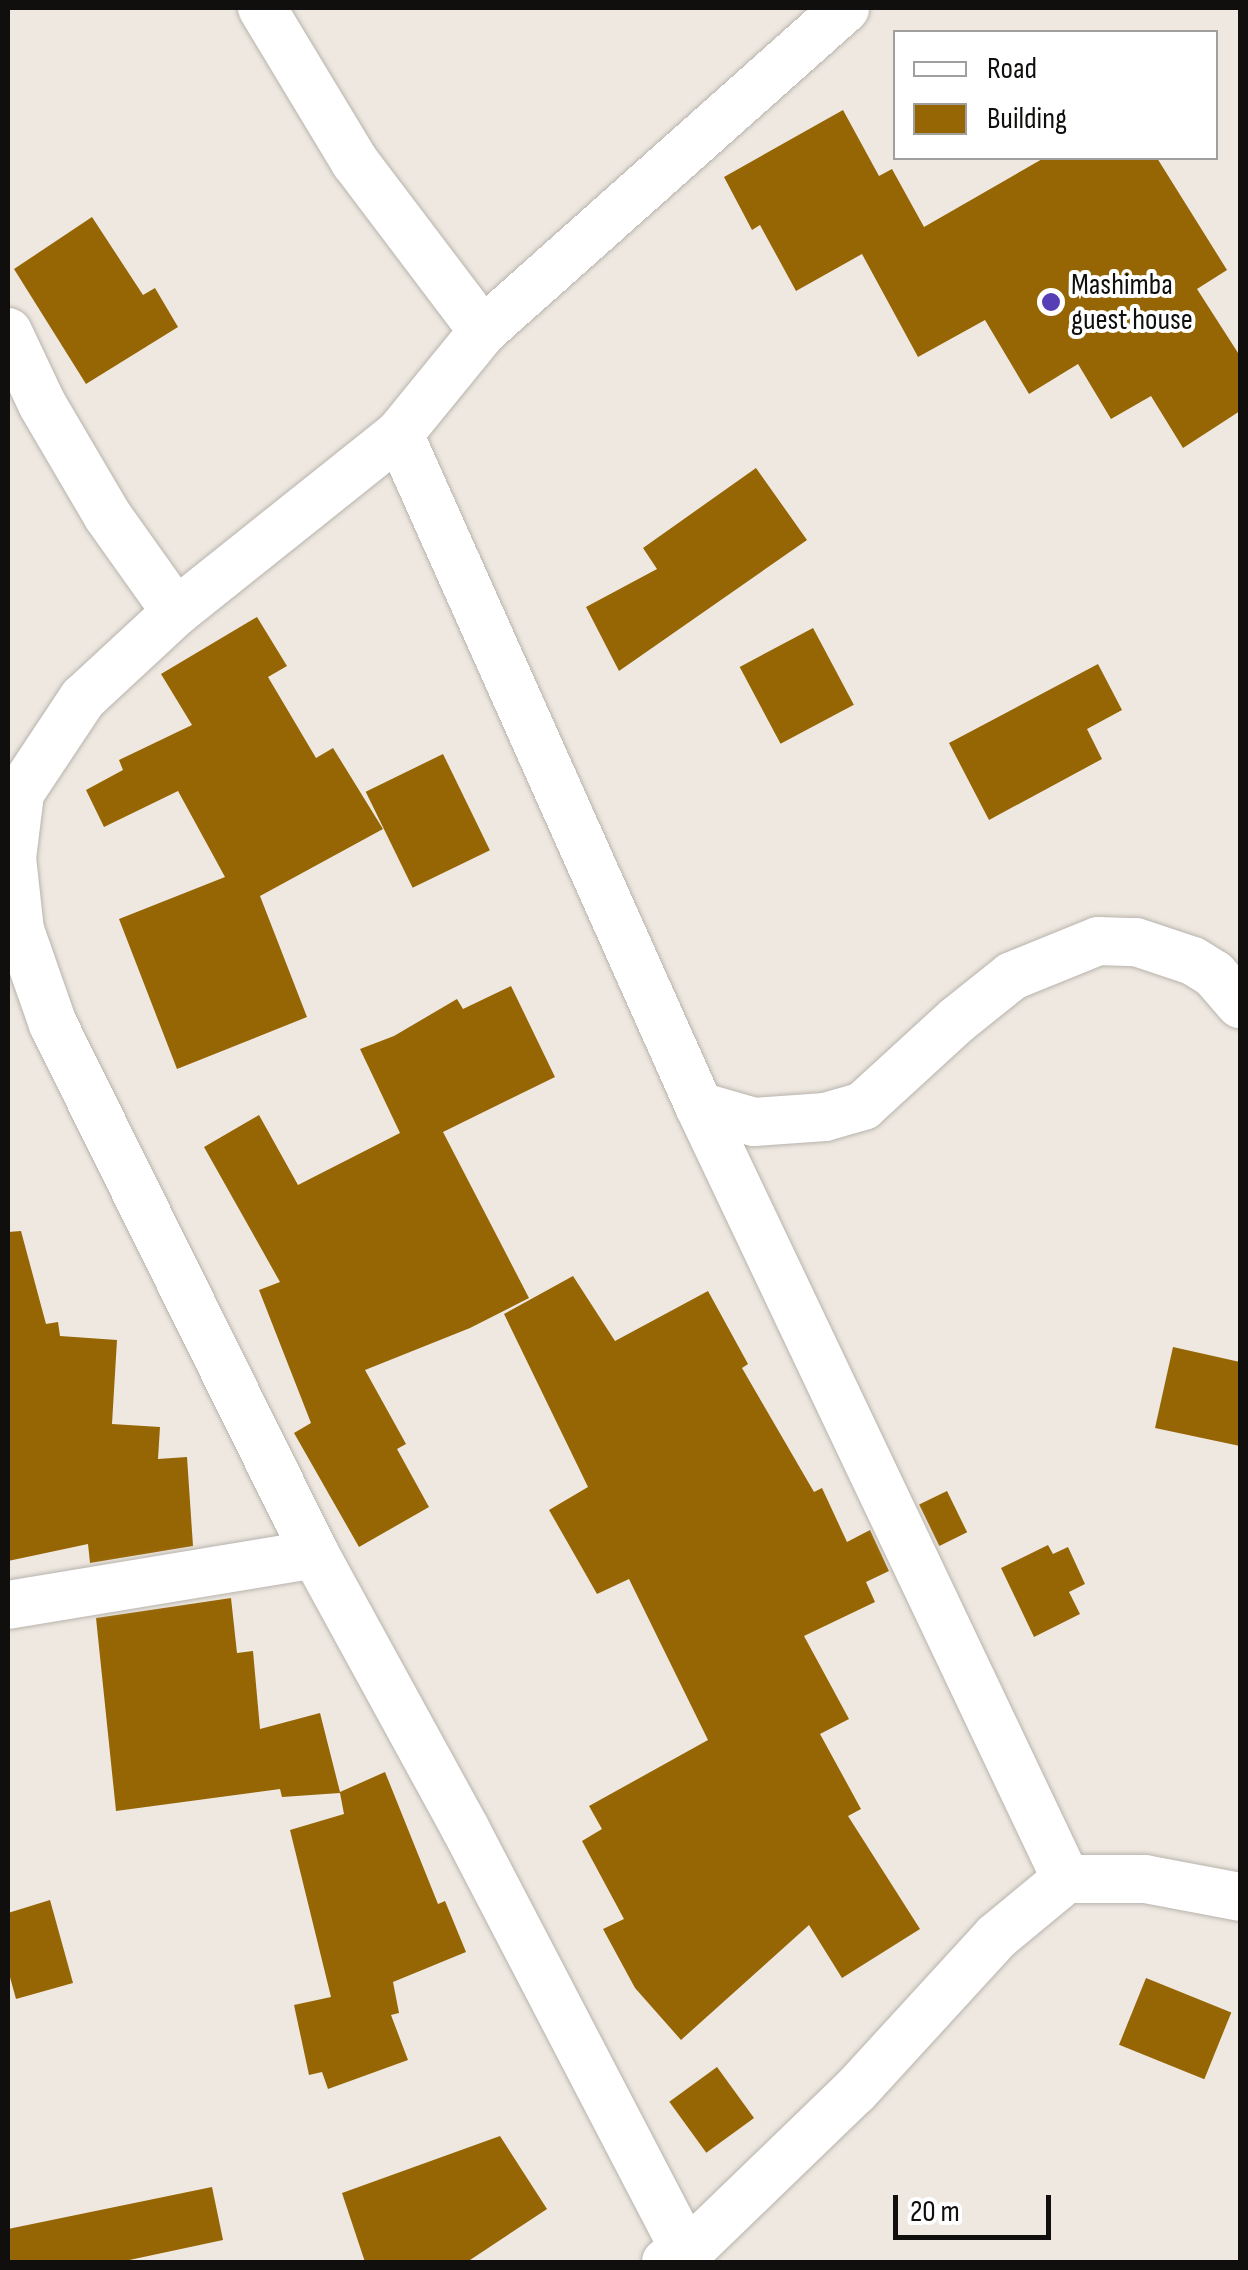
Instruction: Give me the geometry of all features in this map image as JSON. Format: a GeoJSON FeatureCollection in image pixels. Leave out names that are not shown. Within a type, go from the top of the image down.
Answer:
{"type":"FeatureCollection","features":[{"type":"Feature","properties":{"kind":"street"},"geometry":{"type":"LineString","coordinates":[[262,8],[355,162],[483,331]]}},
{"type":"Feature","properties":{"kind":"street"},"geometry":{"type":"LineString","coordinates":[[845,8],[483,331],[399,434],[176,612],[83,698],[20,793],[12,858],[20,930],[53,1024],[315,1554],[464,1828],[681,2260],[855,2091],[996,1937],[1066,1879],[1145,1879],[1240,1897]]}},
{"type":"Feature","properties":{"kind":"street"},"geometry":{"type":"LineString","coordinates":[[8,332],[42,404],[106,515],[176,612]]}},
{"type":"Feature","properties":{"kind":"street"},"geometry":{"type":"LineString","coordinates":[[399,434],[699,1106],[1066,1879]]}},
{"type":"Feature","properties":{"kind":"street"},"geometry":{"type":"LineString","coordinates":[[699,1106],[754,1122],[825,1118],[862,1106],[1012,976],[1098,941],[1136,942],[1193,961],[1214,974],[1240,1004]]}},
{"type":"Feature","properties":{"kind":"street"},"geometry":{"type":"LineString","coordinates":[[8,1605],[315,1554]]}},
{"type":"Feature","properties":{"kind":"building"},"geometry":{"type":"Polygon","coordinates":[[[843,110],[879,176],[892,169],[924,227],[1041,160],[1158,160],[1227,270],[1197,289],[1240,356],[1240,411],[1183,448],[1151,396],[1111,419],[1078,364],[1029,394],[985,320],[918,357],[862,254],[796,291],[760,225],[752,230],[724,177],[843,110]]]}},
{"type":"Feature","properties":{"kind":"building"},"geometry":{"type":"Polygon","coordinates":[[[92,217],[143,295],[155,288],[178,327],[86,384],[14,269],[92,217]]]}},
{"type":"Feature","properties":{"kind":"building"},"geometry":{"type":"Polygon","coordinates":[[[756,468],[807,540],[619,671],[586,607],[657,569],[643,548],[756,468]]]}},
{"type":"Feature","properties":{"kind":"building"},"geometry":{"type":"Polygon","coordinates":[[[257,617],[287,666],[268,677],[316,758],[333,748],[383,829],[260,896],[307,1017],[177,1069],[119,919],[225,877],[178,791],[104,827],[86,790],[123,770],[119,760],[192,725],[161,674],[257,617]]]}},
{"type":"Feature","properties":{"kind":"building"},"geometry":{"type":"Polygon","coordinates":[[[813,628],[854,705],[781,744],[740,667],[813,628]]]}},
{"type":"Feature","properties":{"kind":"building"},"geometry":{"type":"Polygon","coordinates":[[[1098,664],[1122,710],[1087,729],[1102,759],[989,820],[949,743],[1098,664]]]}},
{"type":"Feature","properties":{"kind":"building"},"geometry":{"type":"Polygon","coordinates":[[[443,754],[490,850],[413,888],[366,792],[443,754]]]}},
{"type":"Feature","properties":{"kind":"building"},"geometry":{"type":"Polygon","coordinates":[[[511,986],[555,1077],[443,1132],[529,1298],[470,1328],[365,1370],[406,1444],[397,1449],[429,1507],[359,1547],[294,1433],[311,1423],[259,1290],[280,1282],[204,1147],[259,1115],[298,1185],[400,1133],[360,1049],[394,1036],[457,999],[463,1009],[511,986]]]}},
{"type":"Feature","properties":{"kind":"building"},"geometry":{"type":"Polygon","coordinates":[[[21,1231],[46,1324],[58,1322],[60,1336],[117,1340],[112,1424],[160,1427],[158,1459],[187,1457],[193,1546],[90,1563],[88,1544],[8,1561],[8,1232],[21,1231]]]}},
{"type":"Feature","properties":{"kind":"building"},"geometry":{"type":"Polygon","coordinates":[[[573,1276],[615,1341],[708,1291],[748,1364],[742,1368],[814,1492],[822,1488],[847,1542],[870,1530],[889,1571],[866,1582],[875,1602],[804,1636],[849,1719],[820,1734],[861,1809],[848,1816],[920,1929],[842,1978],[809,1925],[681,2040],[635,1988],[603,1929],[624,1919],[582,1841],[602,1829],[589,1806],[708,1740],[629,1579],[597,1594],[549,1510],[588,1487],[504,1314],[573,1276]]]}},
{"type":"Feature","properties":{"kind":"building"},"geometry":{"type":"Polygon","coordinates":[[[1173,1347],[1240,1362],[1240,1446],[1155,1428],[1173,1347]]]}},
{"type":"Feature","properties":{"kind":"building"},"geometry":{"type":"Polygon","coordinates":[[[947,1491],[967,1532],[939,1546],[919,1505],[947,1491]]]}},
{"type":"Feature","properties":{"kind":"building"},"geometry":{"type":"Polygon","coordinates":[[[1048,1545],[1053,1554],[1068,1547],[1085,1584],[1069,1592],[1080,1614],[1034,1637],[1001,1568],[1048,1545]]]}},
{"type":"Feature","properties":{"kind":"building"},"geometry":{"type":"Polygon","coordinates":[[[231,1598],[237,1653],[253,1651],[260,1729],[320,1713],[340,1792],[385,1772],[438,1904],[445,1901],[466,1952],[393,1982],[399,2013],[391,2015],[408,2060],[328,2089],[322,2072],[309,2075],[294,2005],[331,1997],[290,1830],[344,1814],[340,1793],[282,1797],[280,1789],[116,1811],[96,1618],[231,1598]]]}},
{"type":"Feature","properties":{"kind":"building"},"geometry":{"type":"Polygon","coordinates":[[[50,1900],[73,1983],[16,1999],[8,1970],[8,1913],[50,1900]]]}},
{"type":"Feature","properties":{"kind":"building"},"geometry":{"type":"Polygon","coordinates":[[[1146,1978],[1231,2012],[1204,2079],[1119,2045],[1146,1978]]]}},
{"type":"Feature","properties":{"kind":"building"},"geometry":{"type":"Polygon","coordinates":[[[717,2067],[754,2118],[706,2153],[669,2102],[717,2067]]]}},
{"type":"Feature","properties":{"kind":"building"},"geometry":{"type":"Polygon","coordinates":[[[500,2136],[547,2209],[467,2262],[365,2262],[342,2193],[500,2136]]]}},
{"type":"Feature","properties":{"kind":"building"},"geometry":{"type":"Polygon","coordinates":[[[212,2187],[223,2240],[120,2262],[8,2262],[8,2229],[212,2187]]]}},
{"type":"Feature","properties":{"kind":"place","name":"Mashimba guest house"},"geometry":{"type":"Point","coordinates":[1051,302]}}]}
